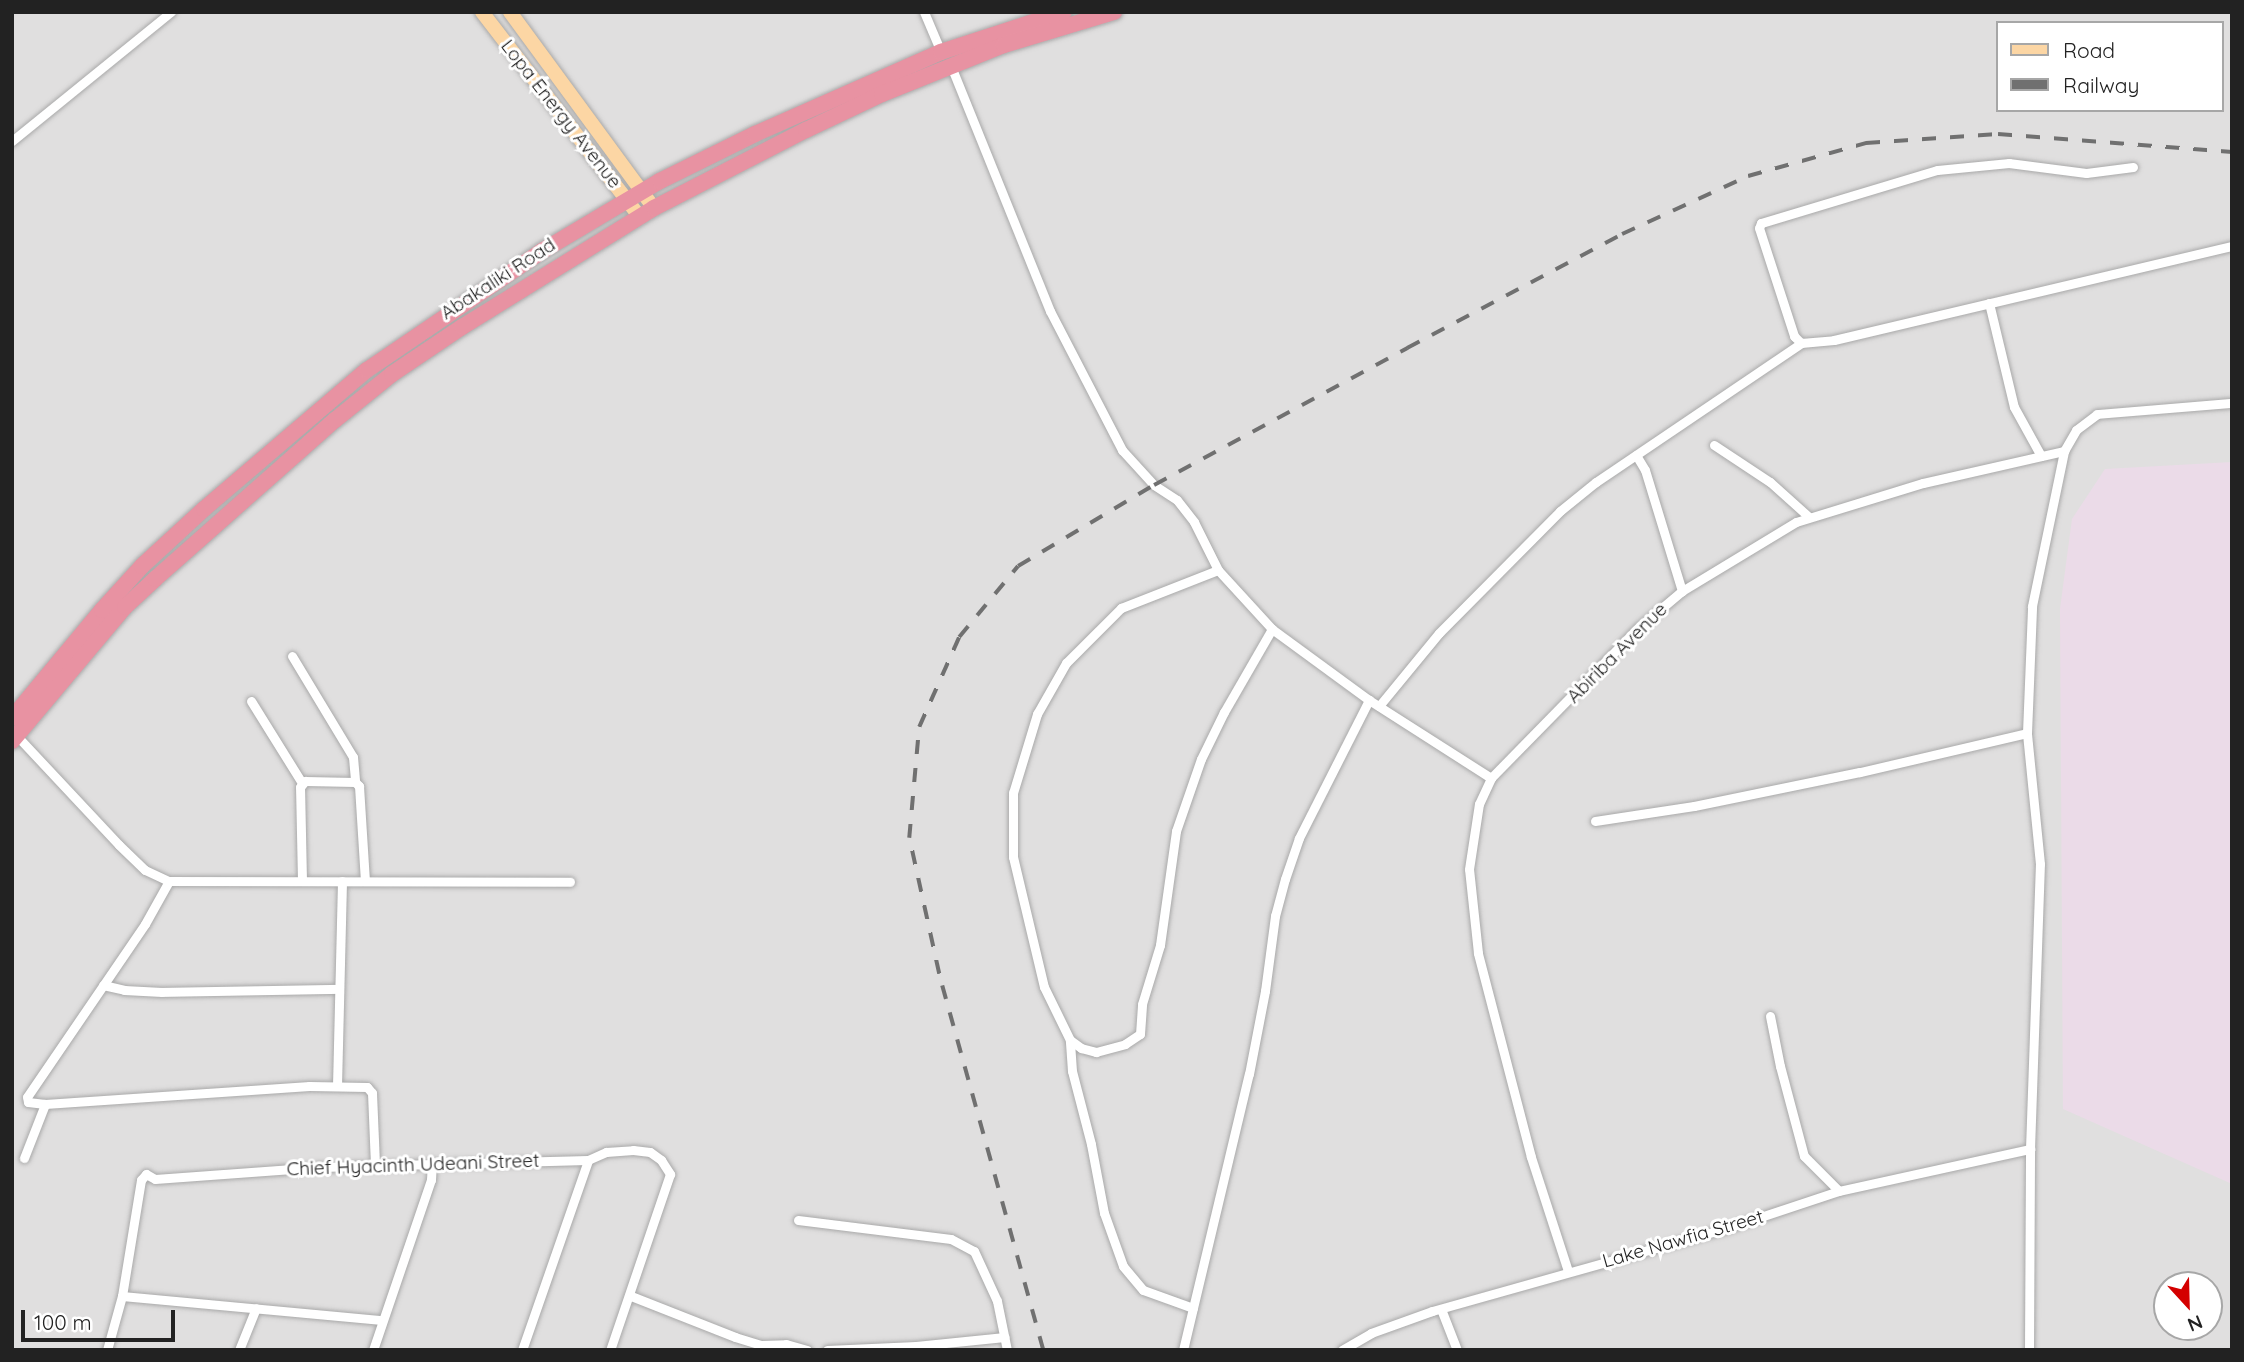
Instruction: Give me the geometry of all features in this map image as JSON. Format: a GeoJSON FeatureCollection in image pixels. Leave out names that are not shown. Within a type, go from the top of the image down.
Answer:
{"type":"FeatureCollection","features":[{"type":"Feature","properties":{"kind":"highway","name":"Abakaliki Road"},"geometry":{"type":"LineString","coordinates":[[12,718],[86,629],[152,557],[338,394],[542,251],[642,191],[755,134],[1064,12]]}},
{"type":"Feature","properties":{"kind":"highway","name":"Abakaliki Road"},"geometry":{"type":"LineString","coordinates":[[14,739],[125,607],[335,420],[393,374],[560,263],[647,212],[946,59],[1004,45],[1114,12]]}},
{"type":"Feature","properties":{"kind":"main road","name":"Lopa Energy Avenue"},"geometry":{"type":"LineString","coordinates":[[482,12],[627,200],[647,212]]}},
{"type":"Feature","properties":{"kind":"main road","name":"Lopa Energy Avenue"},"geometry":{"type":"LineString","coordinates":[[510,12],[642,191],[647,212]]}},
{"type":"Feature","properties":{"kind":"street"},"geometry":{"type":"LineString","coordinates":[[12,141],[171,12]]}},
{"type":"Feature","properties":{"kind":"street"},"geometry":{"type":"LineString","coordinates":[[924,12],[1050,311],[1122,450],[1154,485],[1182,508],[1194,522],[1218,570],[1272,629],[1369,700],[1491,778]]}},
{"type":"Feature","properties":{"kind":"street"},"geometry":{"type":"LineString","coordinates":[[1801,343],[1794,336],[1759,228],[1760,223],[1937,170],[1974,164],[2009,163],[2086,173],[2133,167]]}},
{"type":"Feature","properties":{"kind":"street"},"geometry":{"type":"LineString","coordinates":[[1379,706],[1439,633],[1560,511],[1636,455],[1801,343],[1834,340],[2232,246]]}},
{"type":"Feature","properties":{"kind":"street"},"geometry":{"type":"LineString","coordinates":[[1989,303],[2014,407],[2041,456]]}},
{"type":"Feature","properties":{"kind":"street"},"geometry":{"type":"LineString","coordinates":[[2029,1350],[2030,1149],[2040,864],[2027,733],[2032,606],[2064,451],[2076,430],[2097,414],[2232,403]]}},
{"type":"Feature","properties":{"kind":"street"},"geometry":{"type":"LineString","coordinates":[[1713,445],[1770,482],[1809,517]]}},
{"type":"Feature","properties":{"kind":"street","name":"Abiriba Avenue"},"geometry":{"type":"LineString","coordinates":[[1568,1271],[1531,1157],[1478,953],[1469,869],[1479,804],[1491,778],[1638,628],[1682,591],[1716,568],[1809,517],[1923,483],[2064,451]]}},
{"type":"Feature","properties":{"kind":"street"},"geometry":{"type":"LineString","coordinates":[[1636,455],[1645,470],[1682,591]]}},
{"type":"Feature","properties":{"kind":"street"},"geometry":{"type":"LineString","coordinates":[[1193,1308],[1143,1290],[1123,1266],[1104,1213],[1091,1144],[1072,1071],[1070,1040],[1044,987],[1013,857],[1013,793],[1031,729],[1066,663],[1121,608],[1218,570]]}},
{"type":"Feature","properties":{"kind":"street"},"geometry":{"type":"LineString","coordinates":[[1070,1040],[1081,1048],[1096,1052],[1125,1044],[1140,1034],[1142,1004],[1160,945],[1176,831],[1201,759],[1224,712],[1272,629]]}},
{"type":"Feature","properties":{"kind":"street"},"geometry":{"type":"LineString","coordinates":[[292,656],[353,757],[355,782],[360,792],[365,881]]}},
{"type":"Feature","properties":{"kind":"street"},"geometry":{"type":"LineString","coordinates":[[1183,1350],[1249,1074],[1265,991],[1275,916],[1285,879],[1299,838],[1369,700]]}},
{"type":"Feature","properties":{"kind":"street"},"geometry":{"type":"LineString","coordinates":[[251,701],[302,783],[302,881]]}},
{"type":"Feature","properties":{"kind":"street"},"geometry":{"type":"LineString","coordinates":[[1595,821],[1860,772],[2027,733]]}},
{"type":"Feature","properties":{"kind":"street"},"geometry":{"type":"LineString","coordinates":[[14,739],[145,870],[169,881],[570,882]]}},
{"type":"Feature","properties":{"kind":"street"},"geometry":{"type":"LineString","coordinates":[[302,783],[355,782]]}},
{"type":"Feature","properties":{"kind":"street"},"geometry":{"type":"LineString","coordinates":[[169,881],[145,924],[27,1097],[28,1102],[45,1104],[337,1086],[371,1088],[375,1165]]}},
{"type":"Feature","properties":{"kind":"street"},"geometry":{"type":"LineString","coordinates":[[337,1086],[342,881]]}},
{"type":"Feature","properties":{"kind":"street"},"geometry":{"type":"LineString","coordinates":[[103,985],[124,990],[162,992],[339,989]]}},
{"type":"Feature","properties":{"kind":"street"},"geometry":{"type":"LineString","coordinates":[[1770,1016],[1804,1156],[1839,1191]]}},
{"type":"Feature","properties":{"kind":"street"},"geometry":{"type":"LineString","coordinates":[[24,1158],[45,1104]]}},
{"type":"Feature","properties":{"kind":"street","name":"Lake Nawfia Street"},"geometry":{"type":"LineString","coordinates":[[1342,1350],[1371,1333],[1441,1309],[1568,1271],[1736,1226],[1839,1191],[2030,1149]]}},
{"type":"Feature","properties":{"kind":"street","name":"Chief Hyacinth Udeani Street"},"geometry":{"type":"LineString","coordinates":[[122,1296],[141,1180],[146,1174],[155,1179],[432,1162],[588,1160],[606,1152],[650,1152],[661,1160],[670,1174],[631,1296]]}},
{"type":"Feature","properties":{"kind":"street"},"geometry":{"type":"LineString","coordinates":[[522,1350],[588,1160]]}},
{"type":"Feature","properties":{"kind":"street"},"geometry":{"type":"LineString","coordinates":[[373,1350],[431,1180],[432,1162]]}},
{"type":"Feature","properties":{"kind":"street"},"geometry":{"type":"LineString","coordinates":[[798,1220],[951,1239],[974,1251],[997,1301],[1007,1350]]}},
{"type":"Feature","properties":{"kind":"street"},"geometry":{"type":"LineString","coordinates":[[107,1350],[122,1296],[382,1320]]}},
{"type":"Feature","properties":{"kind":"street"},"geometry":{"type":"LineString","coordinates":[[610,1350],[631,1296],[735,1337],[762,1345],[786,1344],[807,1350]]}},
{"type":"Feature","properties":{"kind":"street"},"geometry":{"type":"LineString","coordinates":[[239,1350],[256,1308]]}},
{"type":"Feature","properties":{"kind":"street"},"geometry":{"type":"LineString","coordinates":[[1441,1309],[1457,1350]]}},
{"type":"Feature","properties":{"kind":"street"},"geometry":{"type":"LineString","coordinates":[[827,1350],[916,1346],[1005,1337]]}},
{"type":"Feature","properties":{"kind":"shaded area"},"geometry":{"type":"Polygon","coordinates":[[[12,12],[2232,12],[2232,1350],[12,1350],[12,12]]]}},
{"type":"Feature","properties":{"kind":"shaded area"},"geometry":{"type":"Polygon","coordinates":[[[2232,462],[2232,1184],[2063,1109],[2060,609],[2072,519],[2105,469],[2232,462]]]}},
{"type":"Feature","properties":{"kind":"railway"},"geometry":{"type":"LineString","coordinates":[[1043,1350],[939,974],[909,838],[919,727],[959,637],[1018,566],[1154,485],[1407,348],[1622,234],[1748,176],[1866,143],[1998,134],[2232,152]]}}]}
